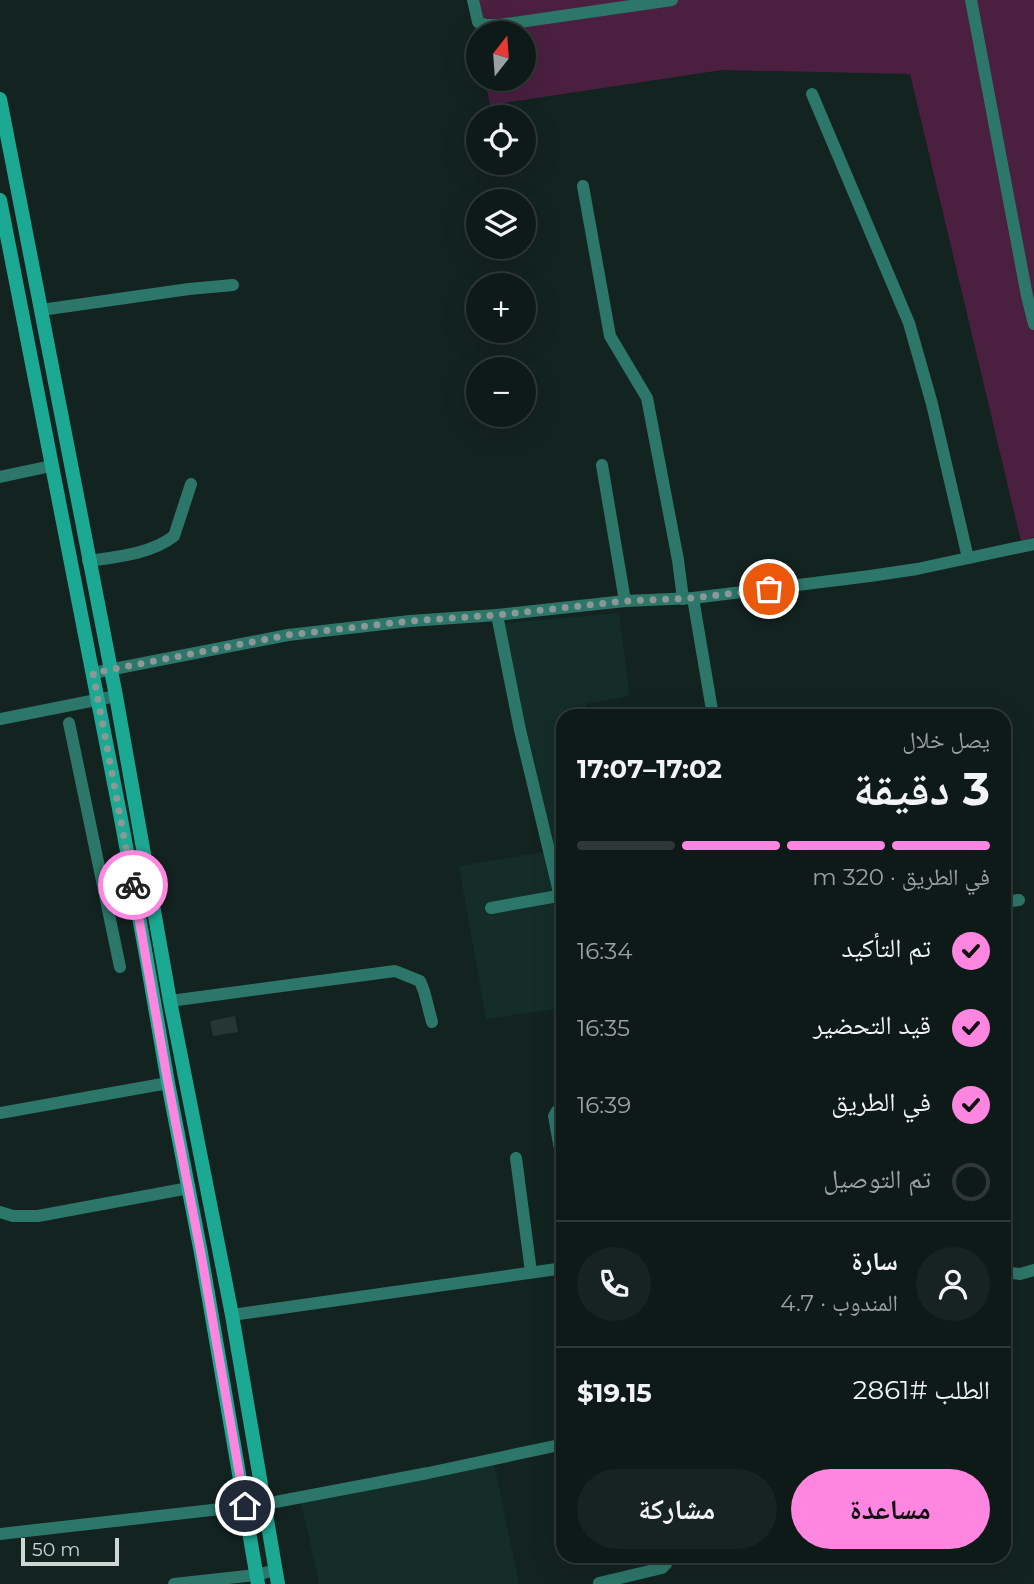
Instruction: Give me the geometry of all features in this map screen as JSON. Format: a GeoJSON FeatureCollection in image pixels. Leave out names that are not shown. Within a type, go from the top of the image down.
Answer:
{"type":"FeatureCollection","features":[{"type":"Feature","properties":{"kind":"main road"},"geometry":{"type":"LineString","coordinates":[[0,99],[116,696],[170,1001],[232,1315],[277,1577]]}},
{"type":"Feature","properties":{"kind":"main road"},"geometry":{"type":"LineString","coordinates":[[0,200],[148,961],[257,1579]]}},
{"type":"Feature","properties":{"kind":"street"},"geometry":{"type":"LineString","coordinates":[[473,0],[478,22],[486,25],[672,0]]}},
{"type":"Feature","properties":{"kind":"street"},"geometry":{"type":"LineString","coordinates":[[971,0],[1034,324]]}},
{"type":"Feature","properties":{"kind":"street"},"geometry":{"type":"LineString","coordinates":[[812,94],[909,323],[932,404],[968,558]]}},
{"type":"Feature","properties":{"kind":"street"},"geometry":{"type":"LineString","coordinates":[[583,186],[610,336],[647,398],[678,560],[712,709]]}},
{"type":"Feature","properties":{"kind":"street"},"geometry":{"type":"LineString","coordinates":[[41,310],[233,285]]}},
{"type":"Feature","properties":{"kind":"street"},"geometry":{"type":"LineString","coordinates":[[602,465],[625,601]]}},
{"type":"Feature","properties":{"kind":"street"},"geometry":{"type":"LineString","coordinates":[[0,477],[51,466]]}},
{"type":"Feature","properties":{"kind":"street"},"geometry":{"type":"LineString","coordinates":[[88,561],[118,557],[169,540],[174,536],[191,484]]}},
{"type":"Feature","properties":{"kind":"street"},"geometry":{"type":"LineString","coordinates":[[93,673],[288,635],[625,601],[688,598],[870,576],[917,569],[1034,544]]}},
{"type":"Feature","properties":{"kind":"street"},"geometry":{"type":"LineString","coordinates":[[497,615],[556,887]]}},
{"type":"Feature","properties":{"kind":"street"},"geometry":{"type":"LineString","coordinates":[[0,719],[116,696]]}},
{"type":"Feature","properties":{"kind":"street"},"geometry":{"type":"LineString","coordinates":[[69,723],[120,967]]}},
{"type":"Feature","properties":{"kind":"street"},"geometry":{"type":"LineString","coordinates":[[491,908],[556,896]]}},
{"type":"Feature","properties":{"kind":"street"},"geometry":{"type":"LineString","coordinates":[[1011,901],[1019,900]]}},
{"type":"Feature","properties":{"kind":"street"},"geometry":{"type":"LineString","coordinates":[[170,1001],[395,971],[420,981],[432,1021]]}},
{"type":"Feature","properties":{"kind":"street"},"geometry":{"type":"LineString","coordinates":[[0,1112],[168,1083]]}},
{"type":"Feature","properties":{"kind":"street"},"geometry":{"type":"LineString","coordinates":[[516,1158],[531,1272]]}},
{"type":"Feature","properties":{"kind":"street"},"geometry":{"type":"LineString","coordinates":[[0,1212],[13,1216],[38,1216],[189,1188]]}},
{"type":"Feature","properties":{"kind":"street"},"geometry":{"type":"LineString","coordinates":[[232,1315],[556,1269]]}},
{"type":"Feature","properties":{"kind":"street"},"geometry":{"type":"LineString","coordinates":[[1011,1274],[1034,1270]]}},
{"type":"Feature","properties":{"kind":"street"},"geometry":{"type":"LineString","coordinates":[[0,1534],[265,1504],[556,1446]]}},
{"type":"Feature","properties":{"kind":"street"},"geometry":{"type":"LineString","coordinates":[[598,1583],[662,1568],[666,1563]]}},
{"type":"Feature","properties":{"kind":"street"},"geometry":{"type":"LineString","coordinates":[[174,1584],[277,1577]]}},
{"type":"Feature","properties":{"kind":"shaded area"},"geometry":{"type":"Polygon","coordinates":[[[468,0],[1034,0],[1034,537],[1021,541],[910,74],[722,70],[490,105],[487,91],[536,91],[536,21],[473,21],[468,0]]]}},
{"type":"Feature","properties":{"kind":"shaded area"},"geometry":{"type":"Polygon","coordinates":[[[619,613],[630,696],[586,704],[587,709],[556,709],[556,1009],[486,1019],[459,866],[543,852],[495,624],[619,613]]]}},
{"type":"Feature","properties":{"kind":"shaded area"},"geometry":{"type":"Polygon","coordinates":[[[494,1463],[519,1584],[319,1584],[300,1498],[494,1463]]]}},
{"type":"Feature","properties":{"kind":"building"},"geometry":{"type":"Polygon","coordinates":[[[235,1016],[238,1032],[213,1036],[210,1021],[235,1016]]]}},
{"type":"Feature","properties":{"kind":"way so far"},"geometry":{"type":"LineString","coordinates":[[133,885],[93,673],[288,635],[410,621],[625,601],[693,598],[769,589]]}},
{"type":"Feature","properties":{"kind":"route"},"geometry":{"type":"LineString","coordinates":[[133,885],[245,1506]]}}]}
